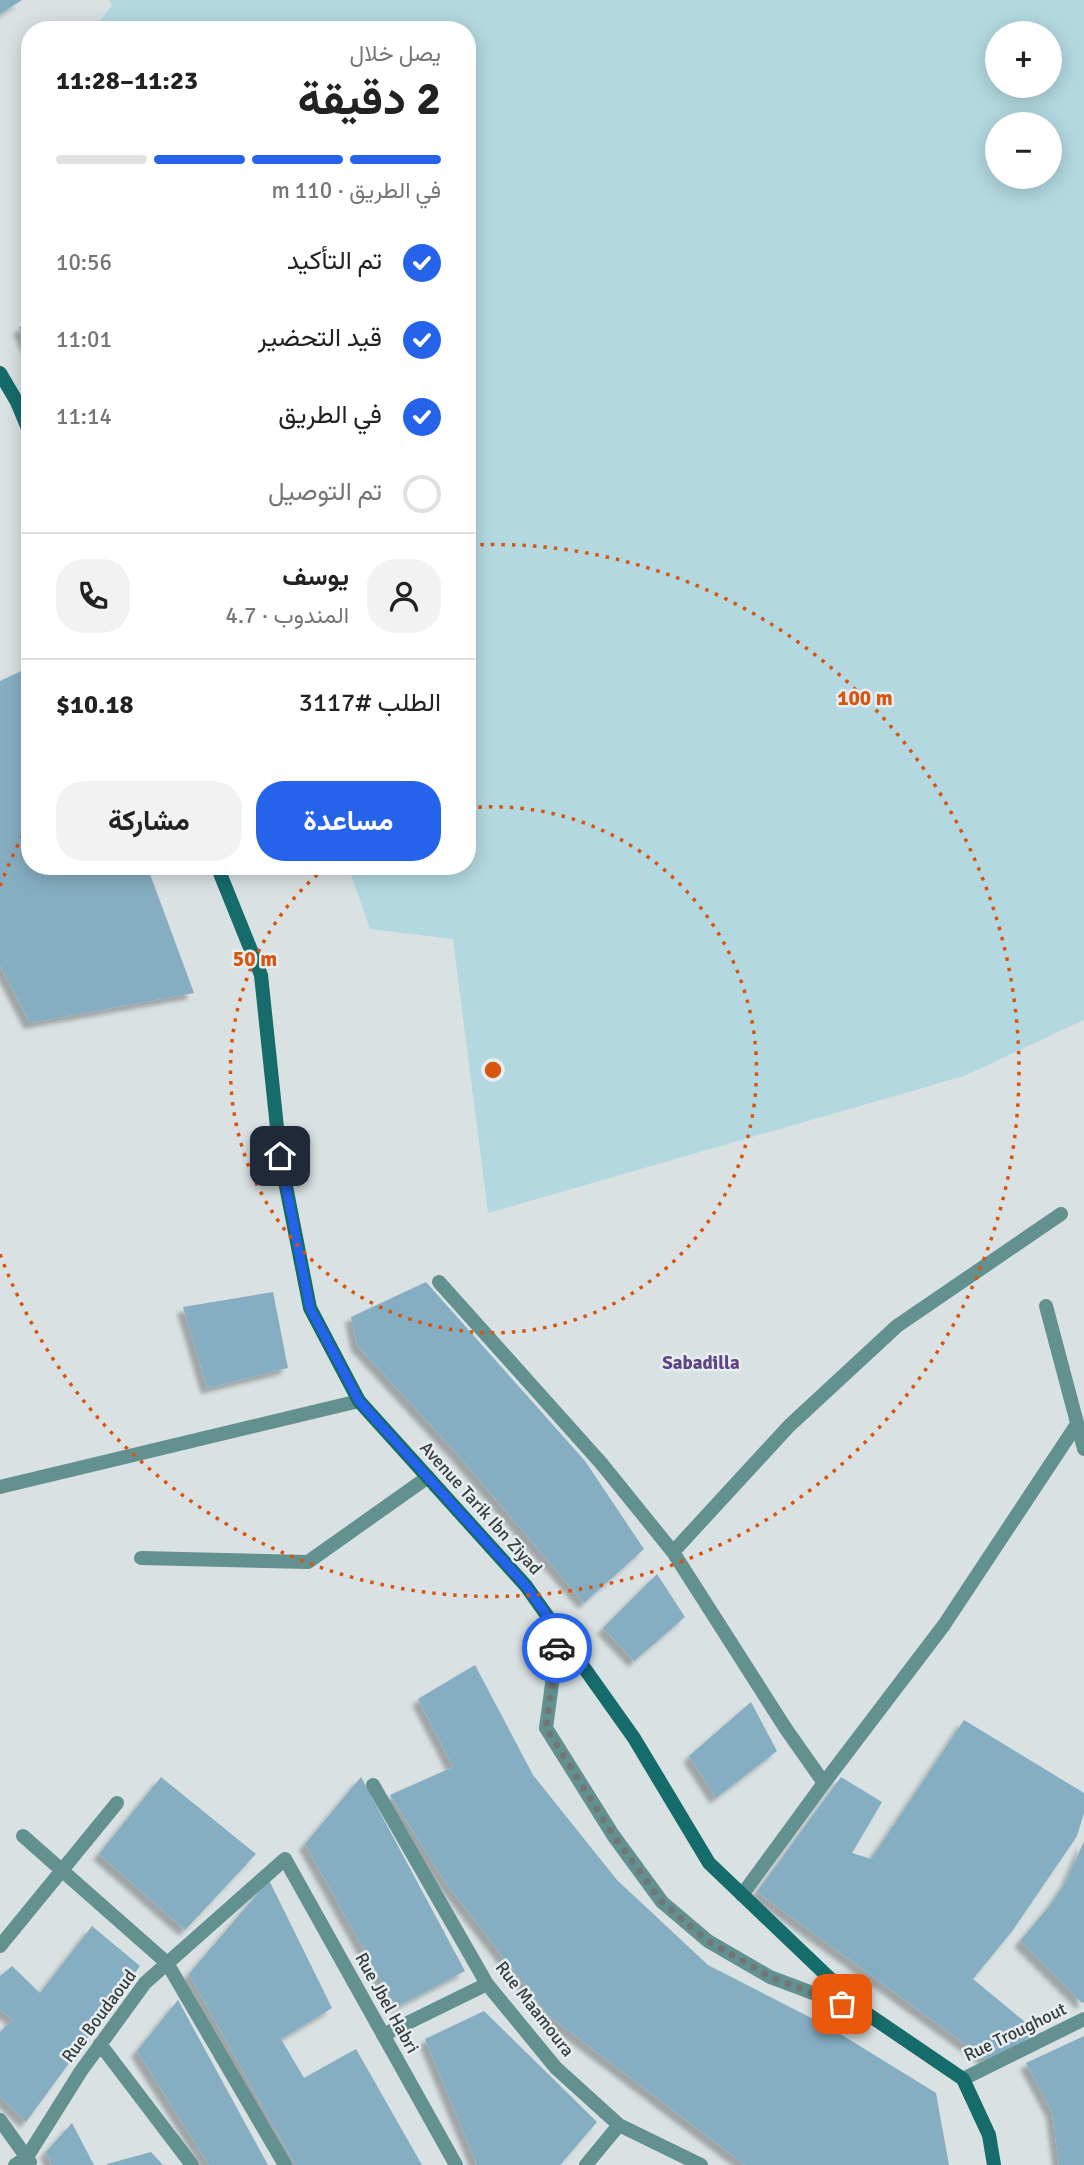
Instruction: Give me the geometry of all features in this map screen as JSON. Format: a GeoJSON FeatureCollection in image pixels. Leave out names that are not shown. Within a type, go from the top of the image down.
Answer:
{"type":"FeatureCollection","features":[{"type":"Feature","properties":{"kind":"street"},"geometry":{"type":"LineString","coordinates":[[0,373],[21,412]]}},
{"type":"Feature","properties":{"kind":"street","name":"Avenue Tarik Ibn Ziyad"},"geometry":{"type":"LineString","coordinates":[[221,875],[261,975],[280,1156],[310,1308],[359,1401],[526,1586],[634,1738],[709,1863],[866,2013],[963,2079]]}},
{"type":"Feature","properties":{"kind":"street"},"geometry":{"type":"LineString","coordinates":[[673,1552],[789,1426],[897,1326],[1061,1214]]}},
{"type":"Feature","properties":{"kind":"street"},"geometry":{"type":"LineString","coordinates":[[439,1282],[601,1463],[673,1552],[786,1729],[824,1783]]}},
{"type":"Feature","properties":{"kind":"street"},"geometry":{"type":"LineString","coordinates":[[1046,1306],[1084,1449]]}},
{"type":"Feature","properties":{"kind":"street"},"geometry":{"type":"LineString","coordinates":[[0,1487],[359,1401]]}},
{"type":"Feature","properties":{"kind":"street"},"geometry":{"type":"LineString","coordinates":[[742,1895],[944,1625],[1077,1424]]}},
{"type":"Feature","properties":{"kind":"street"},"geometry":{"type":"LineString","coordinates":[[141,1558],[308,1562],[428,1477]]}},
{"type":"Feature","properties":{"kind":"street"},"geometry":{"type":"LineString","coordinates":[[559,1633],[546,1728],[613,1835],[662,1902],[708,1941],[770,1977],[866,2013]]}},
{"type":"Feature","properties":{"kind":"street","name":"Rue Maamoura"},"geometry":{"type":"LineString","coordinates":[[373,1785],[487,1984],[556,2068],[619,2124],[701,2165]]}},
{"type":"Feature","properties":{"kind":"street"},"geometry":{"type":"LineString","coordinates":[[0,1946],[117,1803]]}},
{"type":"Feature","properties":{"kind":"street"},"geometry":{"type":"LineString","coordinates":[[23,1836],[167,1963],[285,2165]]}},
{"type":"Feature","properties":{"kind":"street","name":"Rue Boudaoud"},"geometry":{"type":"LineString","coordinates":[[25,2162],[100,2045],[145,1983],[285,1859]]}},
{"type":"Feature","properties":{"kind":"street","name":"Rue Jbel Habri"},"geometry":{"type":"LineString","coordinates":[[285,1859],[456,2165]]}},
{"type":"Feature","properties":{"kind":"street"},"geometry":{"type":"LineString","coordinates":[[383,2035],[487,1984]]}},
{"type":"Feature","properties":{"kind":"street","name":"Rue Troughout"},"geometry":{"type":"LineString","coordinates":[[963,2079],[1084,2019]]}},
{"type":"Feature","properties":{"kind":"street"},"geometry":{"type":"LineString","coordinates":[[100,2045],[192,2165]]}},
{"type":"Feature","properties":{"kind":"street"},"geometry":{"type":"LineString","coordinates":[[963,2079],[989,2135],[994,2165]]}},
{"type":"Feature","properties":{"kind":"street"},"geometry":{"type":"LineString","coordinates":[[0,2120],[25,2162]]}},
{"type":"Feature","properties":{"kind":"street"},"geometry":{"type":"LineString","coordinates":[[586,2165],[619,2124]]}},
{"type":"Feature","properties":{"kind":"shaded area"},"geometry":{"type":"Polygon","coordinates":[[[109,0],[1084,0],[1084,1020],[964,1076],[488,1213],[453,939],[370,929],[351,875],[476,875],[476,21],[100,21],[112,5],[109,0]]]}},
{"type":"Feature","properties":{"kind":"building"},"geometry":{"type":"Polygon","coordinates":[[[0,0],[22,0],[0,14],[0,0]]]}},
{"type":"Feature","properties":{"kind":"building"},"geometry":{"type":"Polygon","coordinates":[[[21,671],[21,875],[150,875],[194,993],[30,1023],[0,966],[0,681],[21,671]]]}},
{"type":"Feature","properties":{"kind":"building"},"geometry":{"type":"Polygon","coordinates":[[[426,1282],[585,1461],[644,1549],[584,1603],[457,1454],[357,1345],[351,1317],[426,1282]]]}},
{"type":"Feature","properties":{"kind":"building"},"geometry":{"type":"Polygon","coordinates":[[[273,1292],[288,1368],[207,1388],[183,1307],[273,1292]]]}},
{"type":"Feature","properties":{"kind":"building"},"geometry":{"type":"Polygon","coordinates":[[[657,1574],[685,1617],[634,1661],[603,1628],[657,1574]]]}},
{"type":"Feature","properties":{"kind":"building"},"geometry":{"type":"Polygon","coordinates":[[[475,1665],[533,1775],[617,1880],[708,1965],[829,2027],[936,2093],[949,2165],[745,2165],[548,2015],[445,1882],[390,1795],[453,1767],[418,1699],[475,1665]]]}},
{"type":"Feature","properties":{"kind":"building"},"geometry":{"type":"Polygon","coordinates":[[[751,1702],[777,1751],[716,1798],[689,1756],[751,1702]]]}},
{"type":"Feature","properties":{"kind":"building"},"geometry":{"type":"Polygon","coordinates":[[[964,1720],[1084,1793],[1084,1813],[1077,1836],[1013,1930],[973,1979],[1037,2032],[991,2063],[757,1892],[841,1777],[882,1802],[852,1853],[871,1859],[964,1720]]]}},
{"type":"Feature","properties":{"kind":"building"},"geometry":{"type":"Polygon","coordinates":[[[161,1777],[256,1854],[185,1930],[99,1854],[161,1777]]]}},
{"type":"Feature","properties":{"kind":"building"},"geometry":{"type":"Polygon","coordinates":[[[361,1777],[465,1971],[396,2007],[305,1844],[361,1777]]]}},
{"type":"Feature","properties":{"kind":"building"},"geometry":{"type":"Polygon","coordinates":[[[1084,1841],[1082,2003],[1020,1941],[1067,1880],[1084,1841]]]}},
{"type":"Feature","properties":{"kind":"building"},"geometry":{"type":"Polygon","coordinates":[[[269,1880],[332,2008],[281,2039],[304,2078],[356,2049],[422,2165],[295,2165],[189,1974],[269,1880]]]}},
{"type":"Feature","properties":{"kind":"building"},"geometry":{"type":"Polygon","coordinates":[[[92,1926],[140,1966],[26,2122],[0,2097],[0,2032],[13,2019],[0,2010],[0,1976],[12,1966],[40,1993],[92,1926]]]}},
{"type":"Feature","properties":{"kind":"building"},"geometry":{"type":"Polygon","coordinates":[[[178,2000],[268,2165],[209,2165],[137,2051],[178,2000]]]}},
{"type":"Feature","properties":{"kind":"building"},"geometry":{"type":"Polygon","coordinates":[[[484,2011],[597,2122],[560,2165],[477,2165],[425,2039],[484,2011]]]}},
{"type":"Feature","properties":{"kind":"building"},"geometry":{"type":"Polygon","coordinates":[[[1084,2036],[1084,2165],[1059,2165],[1052,2112],[1026,2063],[1084,2036]]]}},
{"type":"Feature","properties":{"kind":"building"},"geometry":{"type":"Polygon","coordinates":[[[72,2123],[94,2165],[52,2165],[46,2152],[72,2123]]]}},
{"type":"Feature","properties":{"kind":"building"},"geometry":{"type":"Polygon","coordinates":[[[151,2152],[163,2165],[107,2165],[107,2164],[151,2152]]]}},
{"type":"Feature","properties":{"kind":"way so far"},"geometry":{"type":"LineString","coordinates":[[557,1648],[546,1728],[613,1835],[662,1902],[708,1941],[770,1977],[842,2004]]}},
{"type":"Feature","properties":{"kind":"district","name":"Sabadilla"},"geometry":{"type":"Point","coordinates":[701,1362]}},
{"type":"Feature","properties":{"kind":"route"},"geometry":{"type":"LineString","coordinates":[[280,1156],[310,1308],[359,1401],[526,1586],[559,1633],[557,1648]]}}]}
